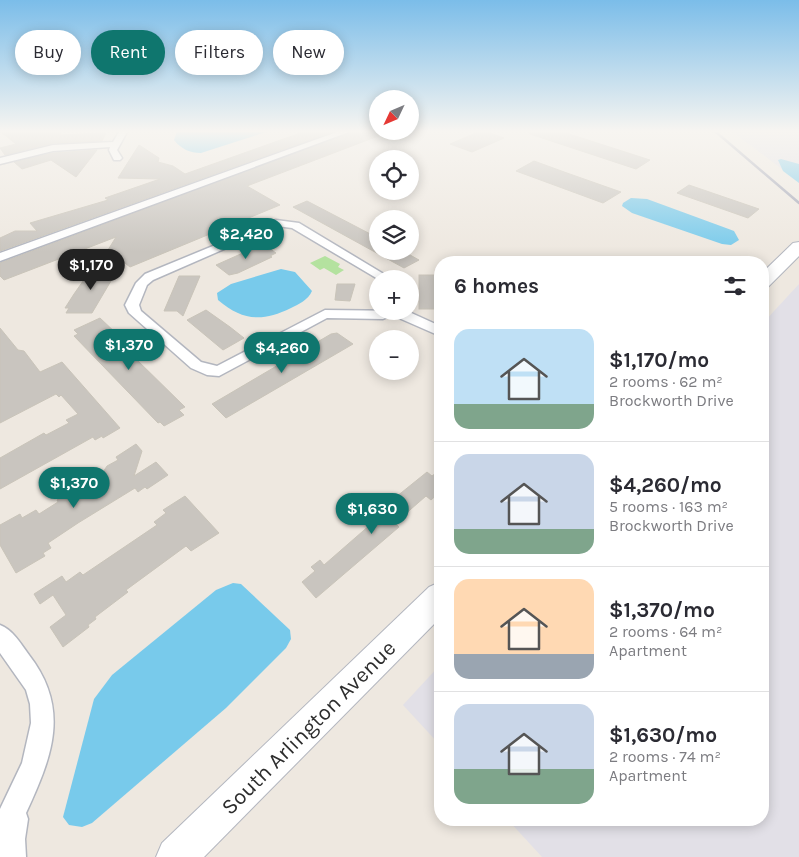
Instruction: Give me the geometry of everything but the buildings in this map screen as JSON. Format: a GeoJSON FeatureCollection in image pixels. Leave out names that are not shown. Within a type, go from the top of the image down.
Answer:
{"type":"FeatureCollection","features":[{"type":"Feature","properties":{"kind":"main road"},"geometry":{"type":"LineString","coordinates":[[769,275],[799,247]]}},
{"type":"Feature","properties":{"kind":"main road","name":"South Arlington Avenue"},"geometry":{"type":"LineString","coordinates":[[176,857],[434,602]]}},
{"type":"Feature","properties":{"kind":"street"},"geometry":{"type":"LineString","coordinates":[[0,257],[235,172]]}},
{"type":"Feature","properties":{"kind":"street"},"geometry":{"type":"LineString","coordinates":[[369,315],[325,314],[219,371],[207,370],[196,365],[136,313],[132,305],[142,283],[149,277],[276,222],[295,225],[371,270]]}},
{"type":"Feature","properties":{"kind":"street"},"geometry":{"type":"LineString","coordinates":[[417,320],[434,329]]}},
{"type":"Feature","properties":{"kind":"street"},"geometry":{"type":"LineString","coordinates":[[0,636],[36,686],[40,700],[41,726],[39,746],[22,792],[0,837]]}},
{"type":"Feature","properties":{"kind":"street"},"geometry":{"type":"LineString","coordinates":[[12,857],[11,839],[22,792]]}},
{"type":"Feature","properties":{"kind":"shaded area"},"geometry":{"type":"Polygon","coordinates":[[[786,172],[799,172],[799,182],[786,172]]]}},
{"type":"Feature","properties":{"kind":"shaded area"},"geometry":{"type":"Polygon","coordinates":[[[799,284],[799,857],[542,857],[514,826],[769,826],[769,316],[799,284]]]}},
{"type":"Feature","properties":{"kind":"shaded area"},"geometry":{"type":"Polygon","coordinates":[[[434,671],[434,739],[403,705],[434,671]]]}},
{"type":"Feature","properties":{"kind":"green space"},"geometry":{"type":"Polygon","coordinates":[[[325,256],[340,264],[338,267],[344,270],[336,275],[324,268],[320,270],[310,263],[325,256]]]}},
{"type":"Feature","properties":{"kind":"water"},"geometry":{"type":"Polygon","coordinates":[[[784,172],[799,172],[799,183],[784,172]]]}},
{"type":"Feature","properties":{"kind":"water"},"geometry":{"type":"Polygon","coordinates":[[[631,198],[647,199],[734,231],[739,240],[731,245],[722,244],[632,213],[622,206],[623,203],[631,198]]]}},
{"type":"Feature","properties":{"kind":"water"},"geometry":{"type":"Polygon","coordinates":[[[281,269],[295,272],[312,291],[306,299],[281,313],[271,316],[253,317],[236,312],[218,300],[217,293],[231,284],[281,269]]]}},
{"type":"Feature","properties":{"kind":"water"},"geometry":{"type":"Polygon","coordinates":[[[233,583],[241,584],[290,630],[291,639],[286,648],[226,708],[92,823],[82,827],[69,825],[63,817],[94,699],[112,675],[216,590],[233,583]]]}},
{"type":"Feature","properties":{"kind":"railway"},"geometry":{"type":"LineString","coordinates":[[763,172],[799,203]]}}]}
